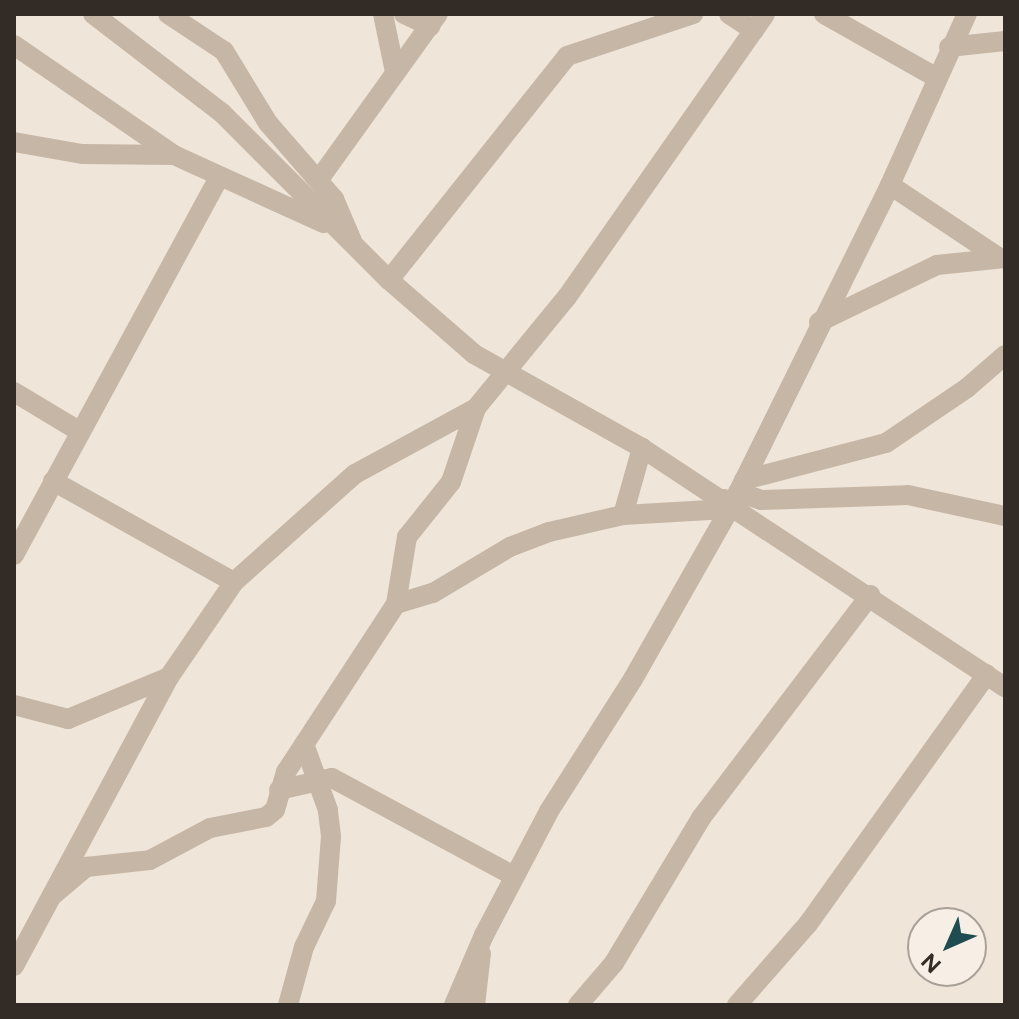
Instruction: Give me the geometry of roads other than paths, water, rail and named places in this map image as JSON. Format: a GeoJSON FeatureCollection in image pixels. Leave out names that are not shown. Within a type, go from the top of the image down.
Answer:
{"type":"FeatureCollection","features":[{"type":"Feature","properties":{"kind":"street"},"geometry":{"type":"LineString","coordinates":[[93,14],[222,113],[337,230],[438,326],[503,373],[734,494],[870,595],[1005,687]]}},
{"type":"Feature","properties":{"kind":"street"},"geometry":{"type":"LineString","coordinates":[[168,14],[224,51],[268,123],[320,178],[349,224],[353,245]]}},
{"type":"Feature","properties":{"kind":"street"},"geometry":{"type":"LineString","coordinates":[[383,14],[395,72]]}},
{"type":"Feature","properties":{"kind":"street"},"geometry":{"type":"LineString","coordinates":[[320,178],[434,20],[404,14]]}},
{"type":"Feature","properties":{"kind":"street"},"geometry":{"type":"LineString","coordinates":[[389,280],[560,62],[693,14]]}},
{"type":"Feature","properties":{"kind":"street"},"geometry":{"type":"LineString","coordinates":[[52,896],[86,867],[150,860],[210,828],[266,817],[275,810],[279,790],[304,744],[396,604],[407,537],[451,482],[476,408],[567,297],[759,22],[729,14]]}},
{"type":"Feature","properties":{"kind":"street"},"geometry":{"type":"LineString","coordinates":[[824,14],[937,78]]}},
{"type":"Feature","properties":{"kind":"street"},"geometry":{"type":"LineString","coordinates":[[454,1005],[514,876],[734,494],[890,185],[949,47],[967,14]]}},
{"type":"Feature","properties":{"kind":"street"},"geometry":{"type":"LineString","coordinates":[[949,47],[1005,41]]}},
{"type":"Feature","properties":{"kind":"street"},"geometry":{"type":"LineString","coordinates":[[14,45],[174,155],[337,230]]}},
{"type":"Feature","properties":{"kind":"street"},"geometry":{"type":"LineString","coordinates":[[14,142],[82,154],[174,155]]}},
{"type":"Feature","properties":{"kind":"street"},"geometry":{"type":"LineString","coordinates":[[14,555],[219,177]]}},
{"type":"Feature","properties":{"kind":"street"},"geometry":{"type":"LineString","coordinates":[[890,185],[1001,257]]}},
{"type":"Feature","properties":{"kind":"street"},"geometry":{"type":"LineString","coordinates":[[819,322],[937,265],[1001,257]]}},
{"type":"Feature","properties":{"kind":"street"},"geometry":{"type":"LineString","coordinates":[[396,604],[433,593],[510,547],[623,515],[710,510],[734,494],[886,443],[967,388],[1005,355]]}},
{"type":"Feature","properties":{"kind":"street"},"geometry":{"type":"LineString","coordinates":[[14,392],[79,431]]}},
{"type":"Feature","properties":{"kind":"street"},"geometry":{"type":"LineString","coordinates":[[14,966],[169,677],[234,582],[355,474],[476,408]]}},
{"type":"Feature","properties":{"kind":"street"},"geometry":{"type":"LineString","coordinates":[[623,515],[642,448]]}},
{"type":"Feature","properties":{"kind":"street"},"geometry":{"type":"LineString","coordinates":[[53,481],[234,582]]}},
{"type":"Feature","properties":{"kind":"street"},"geometry":{"type":"LineString","coordinates":[[734,494],[761,500],[908,495],[1005,516]]}},
{"type":"Feature","properties":{"kind":"street"},"geometry":{"type":"LineString","coordinates":[[578,1005],[614,963],[701,818],[870,595]]}},
{"type":"Feature","properties":{"kind":"street"},"geometry":{"type":"LineString","coordinates":[[737,1005],[808,924],[987,674]]}},
{"type":"Feature","properties":{"kind":"street"},"geometry":{"type":"LineString","coordinates":[[14,705],[68,719],[169,677]]}},
{"type":"Feature","properties":{"kind":"street"},"geometry":{"type":"LineString","coordinates":[[288,1005],[304,947],[326,901],[331,836],[317,779],[304,744]]}},
{"type":"Feature","properties":{"kind":"street"},"geometry":{"type":"LineString","coordinates":[[279,790],[317,779],[350,785],[514,876]]}},
{"type":"Feature","properties":{"kind":"street"},"geometry":{"type":"LineString","coordinates":[[475,1005],[484,935]]}}]}
